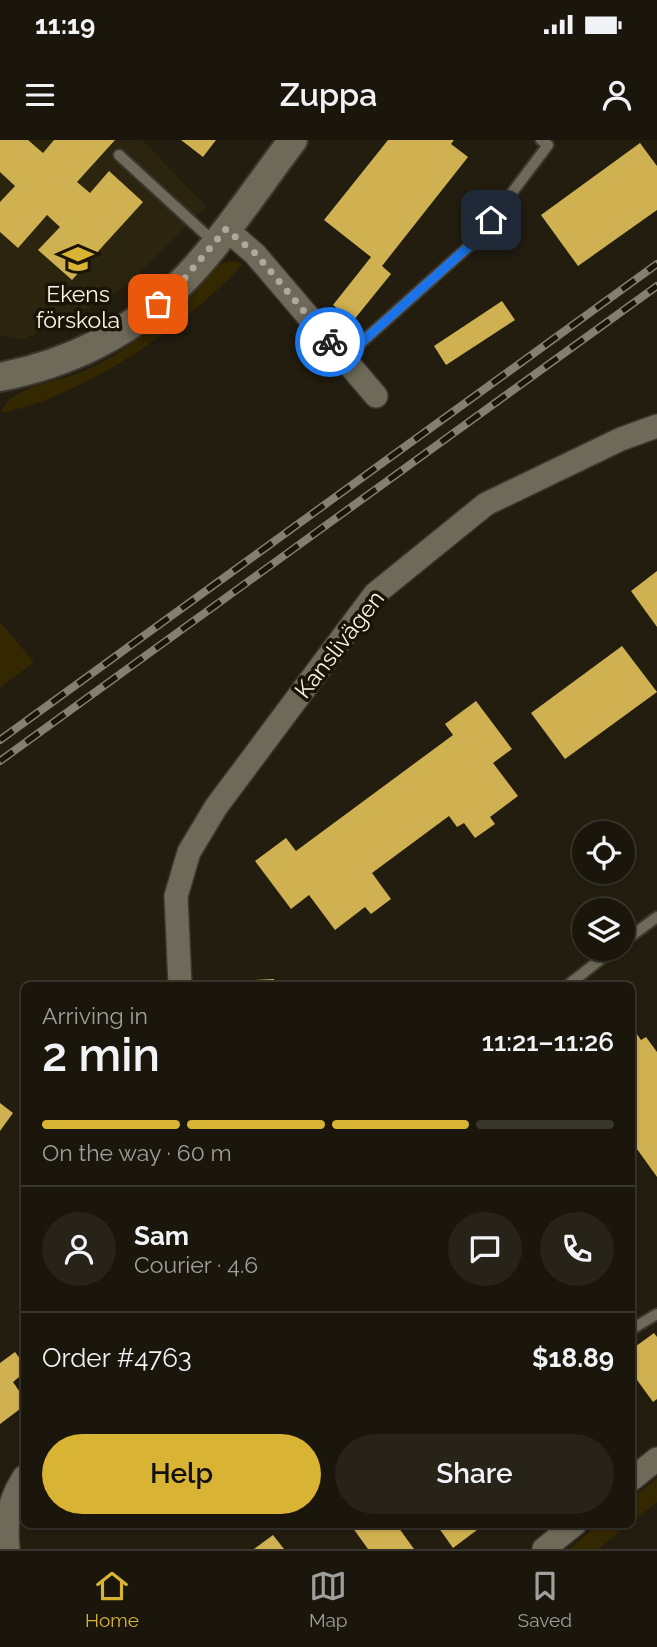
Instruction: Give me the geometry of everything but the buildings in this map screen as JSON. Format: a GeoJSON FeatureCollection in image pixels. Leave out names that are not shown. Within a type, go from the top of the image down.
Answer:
{"type":"FeatureCollection","features":[{"type":"Feature","properties":{"kind":"street"},"geometry":{"type":"LineString","coordinates":[[0,376],[26,372],[62,360],[101,344],[128,327],[178,286],[221,236],[293,140]]}},
{"type":"Feature","properties":{"kind":"street"},"geometry":{"type":"LineString","coordinates":[[221,236],[256,254],[376,396]]}},
{"type":"Feature","properties":{"kind":"street","name":"Kanslivägen"},"geometry":{"type":"LineString","coordinates":[[180,982],[176,896],[189,852],[216,807],[375,594],[486,503],[621,439],[657,426]]}},
{"type":"Feature","properties":{"kind":"street"},"geometry":{"type":"LineString","coordinates":[[635,1477],[657,1459]]}},
{"type":"Feature","properties":{"kind":"street"},"geometry":{"type":"LineString","coordinates":[[8,1549],[6,1529],[11,1502],[21,1483]]}},
{"type":"Feature","properties":{"kind":"street"},"geometry":{"type":"LineString","coordinates":[[544,1549],[570,1528]]}},
{"type":"Feature","properties":{"kind":"lane"},"geometry":{"type":"LineString","coordinates":[[344,358],[477,239],[548,145],[541,140]]}},
{"type":"Feature","properties":{"kind":"lane"},"geometry":{"type":"LineString","coordinates":[[119,155],[221,236]]}},
{"type":"Feature","properties":{"kind":"lane"},"geometry":{"type":"LineString","coordinates":[[635,933],[657,917]]}},
{"type":"Feature","properties":{"kind":"lane"},"geometry":{"type":"LineString","coordinates":[[572,982],[598,961]]}},
{"type":"Feature","properties":{"kind":"lane"},"geometry":{"type":"LineString","coordinates":[[635,1327],[657,1314]]}},
{"type":"Feature","properties":{"kind":"shaded area","name":"Ekens förskola"},"geometry":{"type":"Polygon","coordinates":[[[0,140],[142,140],[206,206],[127,286],[56,326],[20,340],[0,335],[0,140]]]}},
{"type":"Feature","properties":{"kind":"shaded area"},"geometry":{"type":"Polygon","coordinates":[[[236,261],[243,264],[220,288],[131,356],[65,392],[33,405],[1,413],[7,403],[25,390],[84,371],[121,351],[171,312],[215,267],[236,261]]]}},
{"type":"Feature","properties":{"kind":"shaded area"},"geometry":{"type":"Polygon","coordinates":[[[0,622],[34,662],[0,688],[0,622]]]}},
{"type":"Feature","properties":{"kind":"shaded area"},"geometry":{"type":"Polygon","coordinates":[[[657,1478],[657,1502],[635,1520],[635,1496],[657,1478]]]}},
{"type":"Feature","properties":{"kind":"shaded area"},"geometry":{"type":"Polygon","coordinates":[[[594,1528],[624,1528],[598,1549],[569,1549],[594,1528]]]}},
{"type":"Feature","properties":{"kind":"railway"},"geometry":{"type":"LineString","coordinates":[[0,740],[657,264]]}},
{"type":"Feature","properties":{"kind":"railway"},"geometry":{"type":"LineString","coordinates":[[0,761],[657,286]]}},
{"type":"Feature","properties":{"kind":"way so far"},"geometry":{"type":"LineString","coordinates":[[158,304],[178,286],[226,229],[256,254],[330,342]]}},
{"type":"Feature","properties":{"kind":"place","name":"Ekens förskola"},"geometry":{"type":"Point","coordinates":[78,259]}},
{"type":"Feature","properties":{"kind":"route"},"geometry":{"type":"LineString","coordinates":[[330,342],[344,358],[477,239],[491,220]]}}]}
